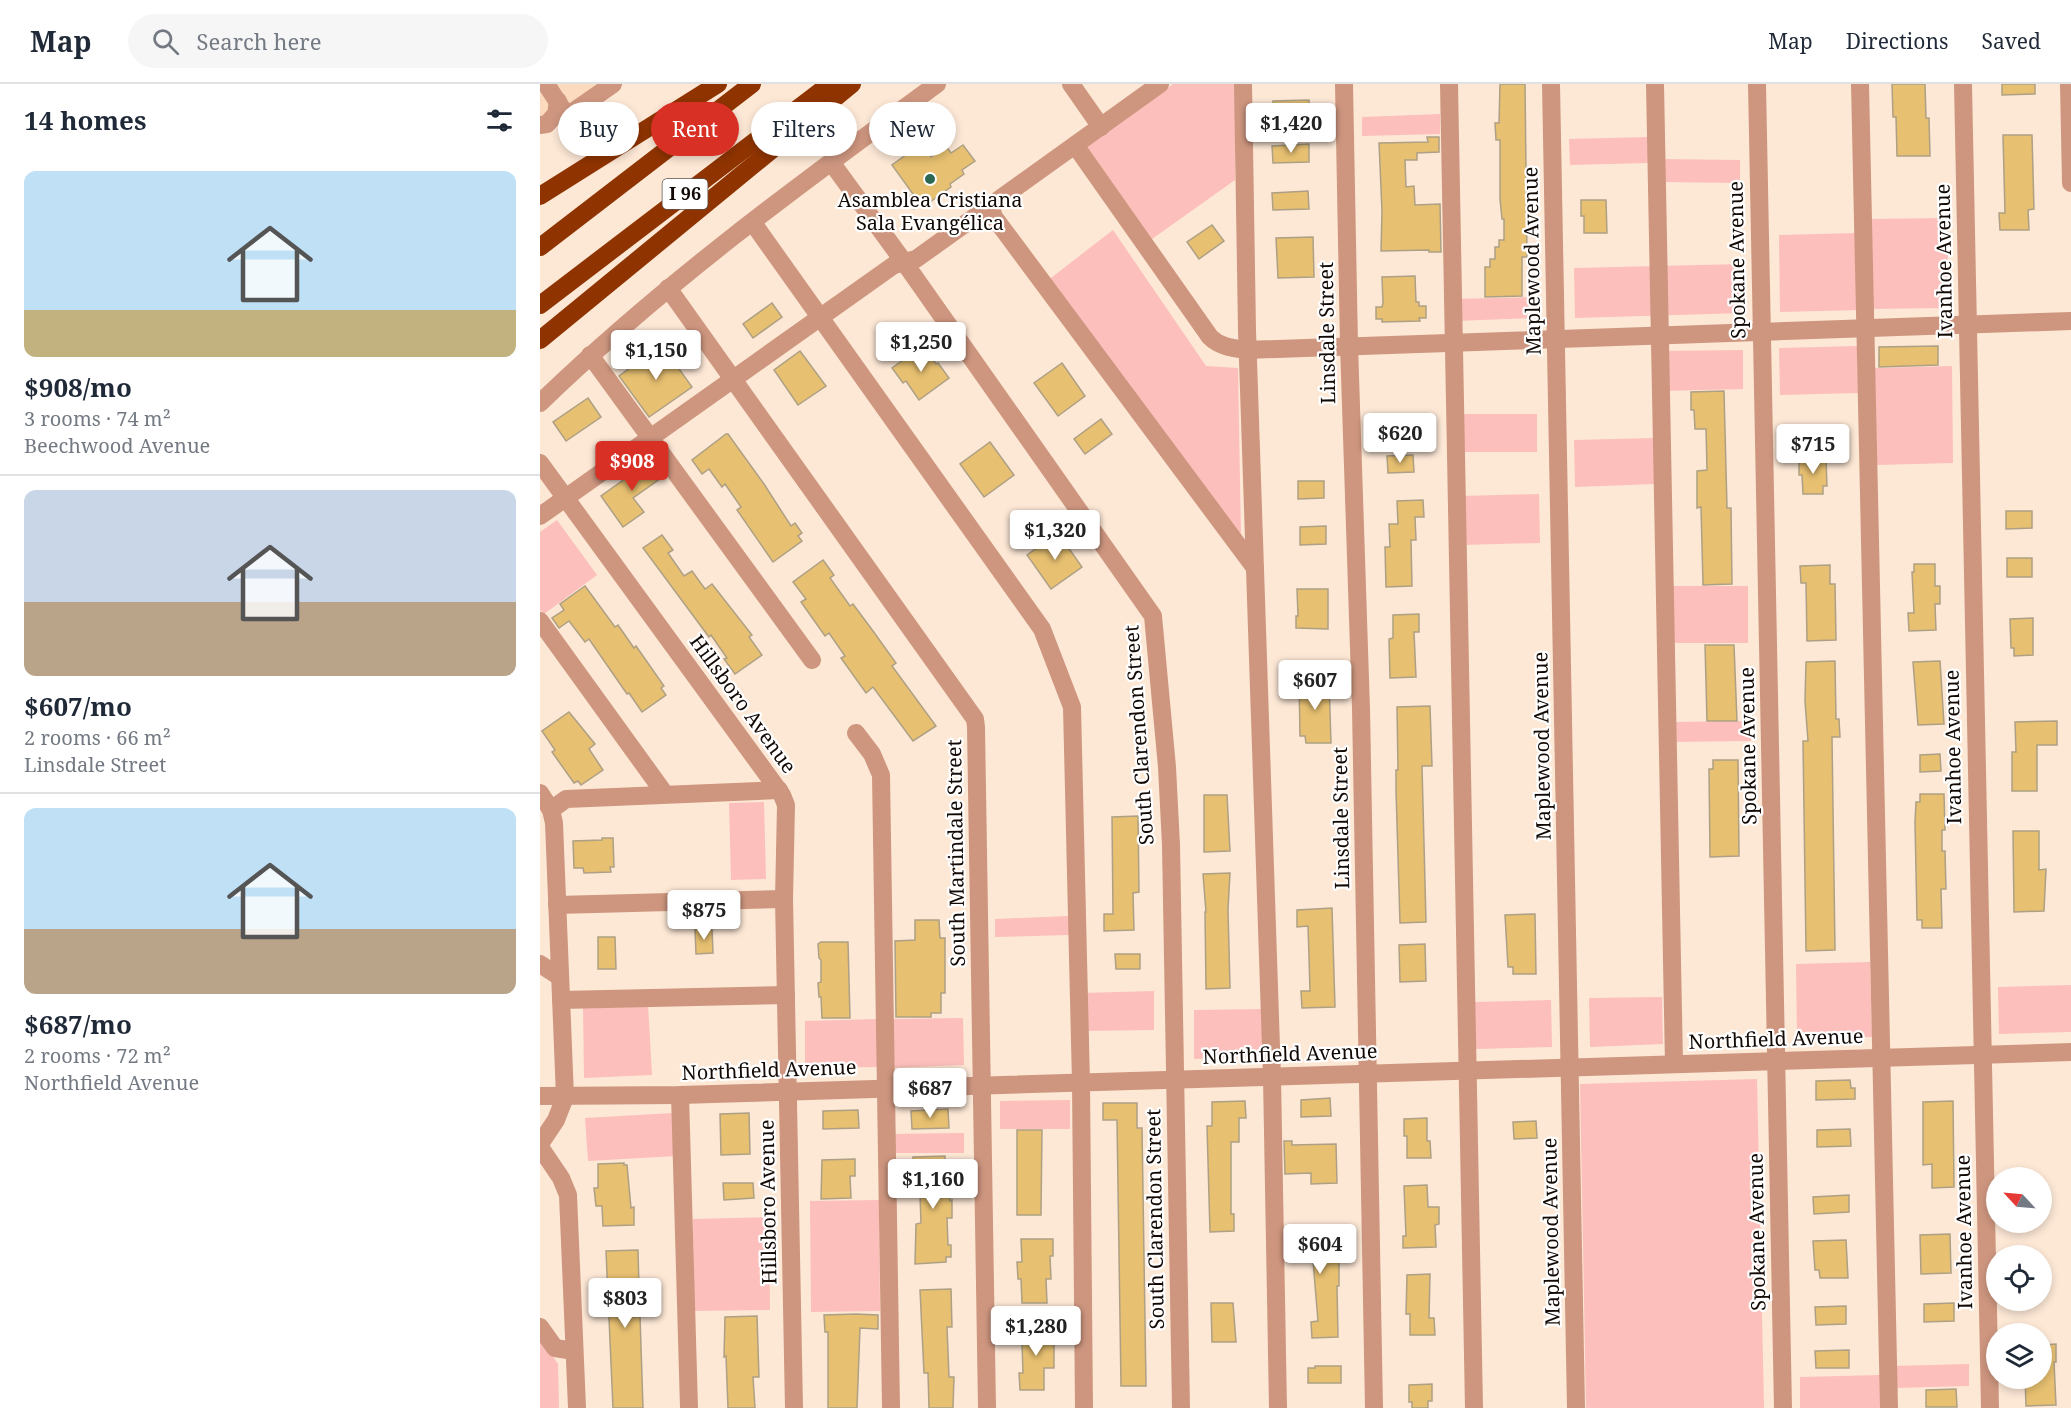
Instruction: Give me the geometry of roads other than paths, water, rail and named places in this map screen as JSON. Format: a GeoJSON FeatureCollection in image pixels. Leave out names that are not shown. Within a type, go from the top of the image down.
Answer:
{"type":"FeatureCollection","features":[{"type":"Feature","properties":{"kind":"highway"},"geometry":{"type":"LineString","coordinates":[[540,196],[718,84]]}},
{"type":"Feature","properties":{"kind":"highway","name":"I 96"},"geometry":{"type":"LineString","coordinates":[[540,246],[752,84]]}},
{"type":"Feature","properties":{"kind":"highway","name":"I 96"},"geometry":{"type":"LineString","coordinates":[[540,304],[830,84]]}},
{"type":"Feature","properties":{"kind":"highway"},"geometry":{"type":"LineString","coordinates":[[540,340],[852,84]]}},
{"type":"Feature","properties":{"kind":"street"},"geometry":{"type":"LineString","coordinates":[[546,84],[559,102]]}},
{"type":"Feature","properties":{"kind":"street"},"geometry":{"type":"LineString","coordinates":[[576,102],[613,84]]}},
{"type":"Feature","properties":{"kind":"street"},"geometry":{"type":"LineString","coordinates":[[540,404],[590,355],[668,288],[831,162],[937,84]]}},
{"type":"Feature","properties":{"kind":"street"},"geometry":{"type":"LineString","coordinates":[[1071,84],[1101,127]]}},
{"type":"Feature","properties":{"kind":"street"},"geometry":{"type":"LineString","coordinates":[[540,516],[894,265],[916,259],[1160,84]]}},
{"type":"Feature","properties":{"kind":"street"},"geometry":{"type":"LineString","coordinates":[[1243,84],[1247,350],[1272,1077],[1278,1408]]}},
{"type":"Feature","properties":{"kind":"street","name":"Linsdale Street"},"geometry":{"type":"LineString","coordinates":[[1344,84],[1369,1074],[1374,1408]]}},
{"type":"Feature","properties":{"kind":"street"},"geometry":{"type":"LineString","coordinates":[[1449,84],[1474,1408]]}},
{"type":"Feature","properties":{"kind":"street","name":"Maplewood Avenue"},"geometry":{"type":"LineString","coordinates":[[1551,84],[1576,1408]]}},
{"type":"Feature","properties":{"kind":"street"},"geometry":{"type":"LineString","coordinates":[[1655,84],[1674,1064]]}},
{"type":"Feature","properties":{"kind":"street","name":"Spokane Avenue"},"geometry":{"type":"LineString","coordinates":[[1756,84],[1783,1408]]}},
{"type":"Feature","properties":{"kind":"street"},"geometry":{"type":"LineString","coordinates":[[1860,84],[1889,1408]]}},
{"type":"Feature","properties":{"kind":"street","name":"Ivanhoe Avenue"},"geometry":{"type":"LineString","coordinates":[[1963,84],[1990,1408]]}},
{"type":"Feature","properties":{"kind":"street"},"geometry":{"type":"LineString","coordinates":[[2069,84],[2071,183]]}},
{"type":"Feature","properties":{"kind":"street"},"geometry":{"type":"LineString","coordinates":[[540,125],[547,124],[558,112]]}},
{"type":"Feature","properties":{"kind":"street"},"geometry":{"type":"LineString","coordinates":[[1075,145],[1192,312],[1215,342],[1226,347],[1247,350],[2071,321]]}},
{"type":"Feature","properties":{"kind":"street","name":"South Clarendon Street"},"geometry":{"type":"LineString","coordinates":[[831,162],[1153,616],[1167,767],[1181,1408]]}},
{"type":"Feature","properties":{"kind":"street"},"geometry":{"type":"LineString","coordinates":[[990,206],[994,217],[1255,568]]}},
{"type":"Feature","properties":{"kind":"street"},"geometry":{"type":"LineString","coordinates":[[753,223],[1042,629],[1072,706],[1081,1083],[1084,1408]]}},
{"type":"Feature","properties":{"kind":"street","name":"South Martindale Street"},"geometry":{"type":"LineString","coordinates":[[668,288],[975,719],[987,1408]]}},
{"type":"Feature","properties":{"kind":"street"},"geometry":{"type":"LineString","coordinates":[[590,355],[812,660]]}},
{"type":"Feature","properties":{"kind":"street","name":"Hillsboro Avenue"},"geometry":{"type":"LineString","coordinates":[[540,463],[779,790],[786,805],[784,898],[794,1408]]}},
{"type":"Feature","properties":{"kind":"street"},"geometry":{"type":"LineString","coordinates":[[540,621],[665,794]]}},
{"type":"Feature","properties":{"kind":"street"},"geometry":{"type":"LineString","coordinates":[[856,733],[872,754],[881,776],[891,1408]]}},
{"type":"Feature","properties":{"kind":"street"},"geometry":{"type":"LineString","coordinates":[[551,810],[566,799],[779,790]]}},
{"type":"Feature","properties":{"kind":"street"},"geometry":{"type":"LineString","coordinates":[[540,793],[551,810],[554,823],[565,1096],[556,1120],[540,1145],[561,1178],[568,1195],[577,1408]]}},
{"type":"Feature","properties":{"kind":"street"},"geometry":{"type":"LineString","coordinates":[[557,905],[784,898]]}},
{"type":"Feature","properties":{"kind":"street"},"geometry":{"type":"LineString","coordinates":[[540,964],[560,977]]}},
{"type":"Feature","properties":{"kind":"street"},"geometry":{"type":"LineString","coordinates":[[561,1000],[786,995]]}},
{"type":"Feature","properties":{"kind":"street","name":"Northfield Avenue"},"geometry":{"type":"LineString","coordinates":[[540,1096],[788,1092],[2071,1052]]}},
{"type":"Feature","properties":{"kind":"street"},"geometry":{"type":"LineString","coordinates":[[680,1095],[689,1408]]}},
{"type":"Feature","properties":{"kind":"street"},"geometry":{"type":"LineString","coordinates":[[540,1327],[555,1348],[574,1352]]}},
{"type":"Feature","properties":{"kind":"place","name":"Asamblea Cristiana Sala Evangélica"},"geometry":{"type":"Point","coordinates":[930,179]}}]}
